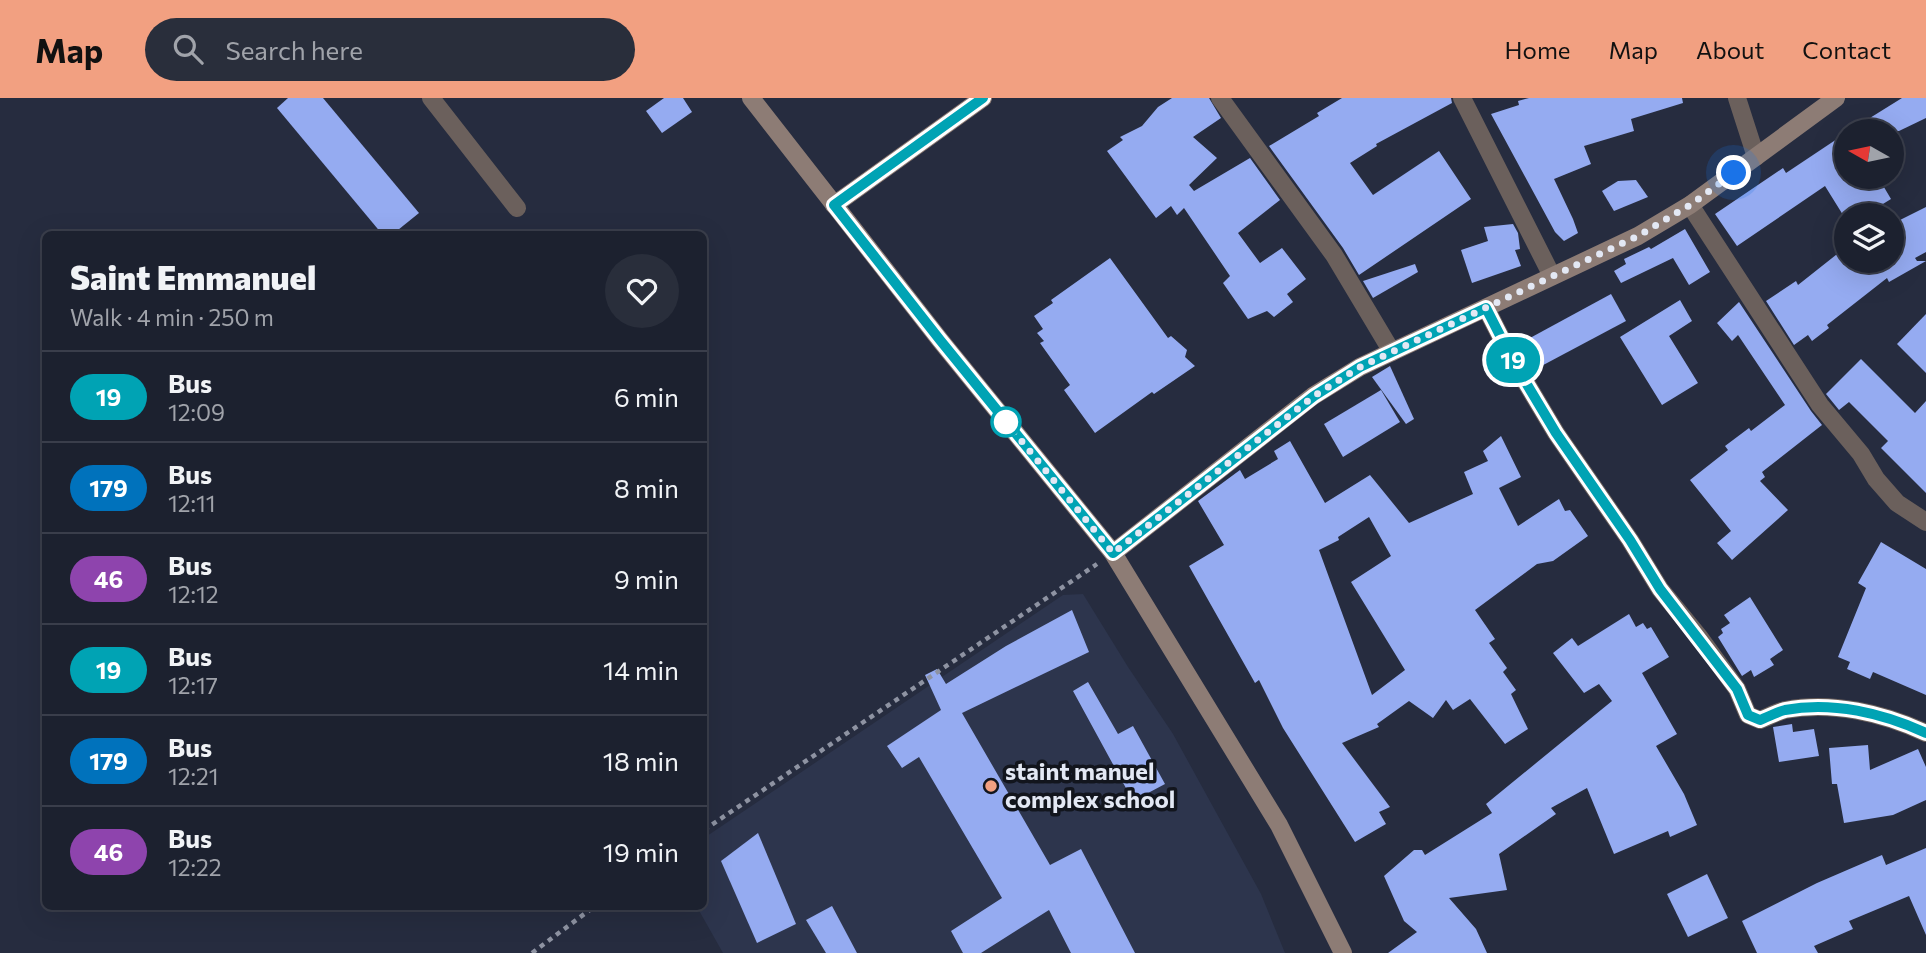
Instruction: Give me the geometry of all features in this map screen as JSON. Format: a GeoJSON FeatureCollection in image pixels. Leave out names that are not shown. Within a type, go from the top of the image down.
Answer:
{"type":"FeatureCollection","features":[{"type":"Feature","properties":{"kind":"street"},"geometry":{"type":"LineString","coordinates":[[430,98],[517,208]]}},
{"type":"Feature","properties":{"kind":"street"},"geometry":{"type":"LineString","coordinates":[[751,98],[940,340],[1113,553],[1279,825],[1343,953]]}},
{"type":"Feature","properties":{"kind":"street"},"geometry":{"type":"LineString","coordinates":[[834,205],[983,98]]}},
{"type":"Feature","properties":{"kind":"street"},"geometry":{"type":"LineString","coordinates":[[1220,98],[1334,255],[1392,352]]}},
{"type":"Feature","properties":{"kind":"street"},"geometry":{"type":"LineString","coordinates":[[1462,98],[1552,276]]}},
{"type":"Feature","properties":{"kind":"street"},"geometry":{"type":"LineString","coordinates":[[1737,98],[1756,157]]}},
{"type":"Feature","properties":{"kind":"street"},"geometry":{"type":"LineString","coordinates":[[1113,553],[1314,396],[1360,367],[1638,236],[1690,205],[1836,98]]}},
{"type":"Feature","properties":{"kind":"street"},"geometry":{"type":"LineString","coordinates":[[1690,205],[1820,405],[1897,503],[1926,522]]}},
{"type":"Feature","properties":{"kind":"street"},"geometry":{"type":"LineString","coordinates":[[1486,308],[1513,361],[1556,433],[1630,540],[1660,589],[1737,689],[1748,715],[1760,720],[1782,711],[1825,706],[1862,711],[1926,733]]}},
{"type":"Feature","properties":{"kind":"path"},"geometry":{"type":"LineString","coordinates":[[707,828],[1113,553]]}},
{"type":"Feature","properties":{"kind":"path"},"geometry":{"type":"LineString","coordinates":[[532,953],[590,910]]}},
{"type":"Feature","properties":{"kind":"shaded area","name":"staint manuel complex school"},"geometry":{"type":"Polygon","coordinates":[[[1083,594],[1173,734],[1261,894],[1285,953],[723,953],[699,910],[707,910],[707,836],[1063,595],[1083,594]]]}},
{"type":"Feature","properties":{"kind":"building"},"geometry":{"type":"Polygon","coordinates":[[[288,98],[323,98],[419,213],[397,231],[380,231],[277,108],[288,98]]]}},
{"type":"Feature","properties":{"kind":"building"},"geometry":{"type":"Polygon","coordinates":[[[664,98],[683,98],[692,112],[662,133],[646,111],[664,98]]]}},
{"type":"Feature","properties":{"kind":"building"},"geometry":{"type":"Polygon","coordinates":[[[1172,98],[1209,98],[1221,118],[1193,137],[1217,158],[1189,185],[1194,191],[1250,158],[1280,200],[1238,233],[1260,263],[1282,248],[1306,279],[1287,294],[1293,302],[1274,317],[1267,311],[1248,319],[1223,283],[1230,276],[1184,208],[1177,215],[1171,206],[1156,218],[1107,151],[1123,140],[1120,137],[1142,126],[1158,107],[1172,98]]]}},
{"type":"Feature","properties":{"kind":"building"},"geometry":{"type":"Polygon","coordinates":[[[1342,98],[1451,98],[1452,103],[1376,144],[1377,146],[1350,163],[1373,195],[1439,151],[1471,199],[1359,275],[1343,248],[1269,146],[1319,116],[1317,113],[1342,98]]]}},
{"type":"Feature","properties":{"kind":"building"},"geometry":{"type":"Polygon","coordinates":[[[1529,98],[1682,98],[1683,103],[1631,119],[1634,131],[1584,146],[1591,164],[1554,179],[1578,233],[1564,241],[1555,232],[1491,114],[1519,105],[1518,101],[1529,98]]]}},
{"type":"Feature","properties":{"kind":"building"},"geometry":{"type":"Polygon","coordinates":[[[1902,98],[1926,98],[1926,118],[1904,129],[1904,119],[1868,119],[1902,98]]]}},
{"type":"Feature","properties":{"kind":"building"},"geometry":{"type":"Polygon","coordinates":[[[1834,141],[1834,189],[1885,189],[1891,199],[1884,203],[1836,203],[1825,186],[1737,246],[1715,214],[1783,168],[1786,173],[1834,141]]]}},
{"type":"Feature","properties":{"kind":"building"},"geometry":{"type":"Polygon","coordinates":[[[1636,180],[1648,197],[1614,211],[1602,191],[1618,181],[1636,180]]]}},
{"type":"Feature","properties":{"kind":"building"},"geometry":{"type":"Polygon","coordinates":[[[1926,207],[1926,252],[1915,258],[1917,261],[1926,261],[1889,282],[1887,278],[1827,325],[1829,328],[1812,341],[1808,335],[1794,345],[1766,301],[1796,281],[1798,285],[1834,256],[1834,273],[1904,273],[1904,218],[1926,207]]]}},
{"type":"Feature","properties":{"kind":"building"},"geometry":{"type":"Polygon","coordinates":[[[1513,224],[1518,233],[1520,249],[1515,250],[1521,266],[1472,283],[1461,250],[1488,241],[1484,227],[1513,224]]]}},
{"type":"Feature","properties":{"kind":"building"},"geometry":{"type":"Polygon","coordinates":[[[1685,229],[1710,272],[1689,285],[1673,258],[1621,283],[1614,271],[1626,264],[1624,259],[1649,247],[1651,249],[1685,229]]]}},
{"type":"Feature","properties":{"kind":"building"},"geometry":{"type":"Polygon","coordinates":[[[1110,258],[1168,338],[1171,336],[1187,350],[1185,357],[1195,366],[1154,394],[1152,392],[1095,433],[1064,390],[1070,385],[1040,343],[1044,341],[1037,333],[1043,329],[1034,316],[1053,303],[1051,300],[1110,258]]]}},
{"type":"Feature","properties":{"kind":"building"},"geometry":{"type":"Polygon","coordinates":[[[1415,264],[1418,272],[1373,298],[1363,281],[1415,264]]]}},
{"type":"Feature","properties":{"kind":"building"},"geometry":{"type":"Polygon","coordinates":[[[1611,294],[1626,321],[1532,371],[1517,345],[1611,294]]]}},
{"type":"Feature","properties":{"kind":"building"},"geometry":{"type":"Polygon","coordinates":[[[1680,300],[1692,321],[1669,336],[1698,383],[1662,405],[1620,337],[1680,300]]]}},
{"type":"Feature","properties":{"kind":"building"},"geometry":{"type":"Polygon","coordinates":[[[1739,302],[1822,425],[1762,472],[1765,477],[1760,481],[1788,510],[1732,560],[1717,543],[1731,531],[1690,480],[1728,450],[1725,446],[1749,428],[1751,431],[1785,405],[1738,335],[1732,341],[1717,323],[1739,302]]]}},
{"type":"Feature","properties":{"kind":"building"},"geometry":{"type":"Polygon","coordinates":[[[1926,314],[1926,373],[1897,344],[1926,314]]]}},
{"type":"Feature","properties":{"kind":"building"},"geometry":{"type":"Polygon","coordinates":[[[1861,359],[1915,413],[1926,401],[1926,493],[1881,448],[1888,441],[1849,402],[1839,410],[1826,394],[1861,359]]]}},
{"type":"Feature","properties":{"kind":"building"},"geometry":{"type":"Polygon","coordinates":[[[1390,366],[1414,419],[1406,424],[1372,377],[1390,366]]]}},
{"type":"Feature","properties":{"kind":"building"},"geometry":{"type":"Polygon","coordinates":[[[1381,390],[1400,422],[1343,457],[1324,424],[1381,390]]]}},
{"type":"Feature","properties":{"kind":"building"},"geometry":{"type":"Polygon","coordinates":[[[1501,436],[1521,477],[1499,488],[1518,526],[1559,499],[1565,511],[1570,510],[1588,536],[1553,561],[1537,564],[1475,610],[1495,639],[1489,643],[1507,668],[1503,672],[1516,690],[1511,694],[1528,729],[1505,744],[1470,699],[1453,710],[1446,700],[1433,718],[1409,701],[1377,724],[1379,727],[1342,743],[1390,807],[1379,812],[1386,824],[1355,842],[1283,728],[1259,680],[1255,683],[1189,566],[1224,545],[1198,501],[1240,470],[1245,479],[1278,459],[1274,451],[1290,441],[1325,503],[1370,475],[1409,523],[1473,494],[1464,472],[1488,461],[1483,451],[1501,436]],[[1369,517],[1338,537],[1339,540],[1319,550],[1372,695],[1405,670],[1351,582],[1391,556],[1369,517]]]}},
{"type":"Feature","properties":{"kind":"building"},"geometry":{"type":"Polygon","coordinates":[[[1881,542],[1926,569],[1926,695],[1873,672],[1870,679],[1847,669],[1850,662],[1838,657],[1866,588],[1858,583],[1881,542]]]}},
{"type":"Feature","properties":{"kind":"building"},"geometry":{"type":"Polygon","coordinates":[[[1750,597],[1783,650],[1770,659],[1774,665],[1754,677],[1751,670],[1742,676],[1718,637],[1723,633],[1721,629],[1730,623],[1724,615],[1750,597]]]}},
{"type":"Feature","properties":{"kind":"building"},"geometry":{"type":"Polygon","coordinates":[[[1072,610],[1089,652],[962,713],[1050,865],[1081,849],[1135,953],[1071,953],[1049,910],[981,953],[963,953],[951,931],[1002,898],[919,757],[902,768],[887,746],[941,710],[925,675],[937,669],[946,684],[1006,646],[1072,610]]]}},
{"type":"Feature","properties":{"kind":"building"},"geometry":{"type":"Polygon","coordinates":[[[1629,614],[1636,627],[1643,623],[1647,629],[1651,627],[1669,657],[1642,673],[1677,734],[1656,746],[1684,794],[1697,825],[1670,837],[1668,831],[1614,854],[1587,788],[1551,808],[1556,814],[1499,854],[1507,890],[1449,898],[1476,929],[1487,953],[1388,953],[1417,932],[1404,921],[1384,876],[1414,850],[1422,850],[1425,855],[1492,813],[1486,804],[1612,701],[1599,684],[1584,693],[1553,653],[1572,638],[1578,646],[1629,614]]]}},
{"type":"Feature","properties":{"kind":"building"},"geometry":{"type":"Polygon","coordinates":[[[1088,682],[1118,734],[1133,726],[1165,784],[1133,801],[1073,691],[1088,682]]]}},
{"type":"Feature","properties":{"kind":"building"},"geometry":{"type":"Polygon","coordinates":[[[1792,724],[1793,732],[1814,729],[1819,756],[1779,762],[1773,727],[1792,724]]]}},
{"type":"Feature","properties":{"kind":"building"},"geometry":{"type":"Polygon","coordinates":[[[1868,745],[1870,770],[1918,749],[1926,767],[1926,800],[1893,815],[1844,823],[1837,784],[1832,784],[1829,748],[1868,745]]]}},
{"type":"Feature","properties":{"kind":"building"},"geometry":{"type":"Polygon","coordinates":[[[758,833],[796,924],[757,943],[721,861],[758,833]]]}},
{"type":"Feature","properties":{"kind":"building"},"geometry":{"type":"Polygon","coordinates":[[[1926,848],[1926,935],[1909,896],[1849,921],[1853,929],[1814,946],[1818,953],[1757,953],[1742,921],[1817,883],[1882,855],[1886,865],[1926,848]]]}},
{"type":"Feature","properties":{"kind":"building"},"geometry":{"type":"Polygon","coordinates":[[[1707,874],[1728,918],[1688,937],[1667,894],[1707,874]]]}},
{"type":"Feature","properties":{"kind":"building"},"geometry":{"type":"Polygon","coordinates":[[[832,906],[857,953],[826,953],[806,920],[832,906]]]}},
{"type":"Feature","properties":{"kind":"bus line","name":"19"},"geometry":{"type":"LineString","coordinates":[[983,98],[834,205],[1113,553],[1314,396],[1360,367],[1486,308],[1513,361],[1556,433],[1630,540],[1660,589],[1737,689],[1748,715],[1760,720],[1782,711],[1825,706],[1862,711],[1926,733]]}},
{"type":"Feature","properties":{"kind":"place","name":"staint manuel complex school"},"geometry":{"type":"Point","coordinates":[991,786]}},
{"type":"Feature","properties":{"kind":"route"},"geometry":{"type":"LineString","coordinates":[[1006,422],[1113,553],[1314,396],[1360,367],[1638,236],[1690,205],[1734,173]]}}]}
